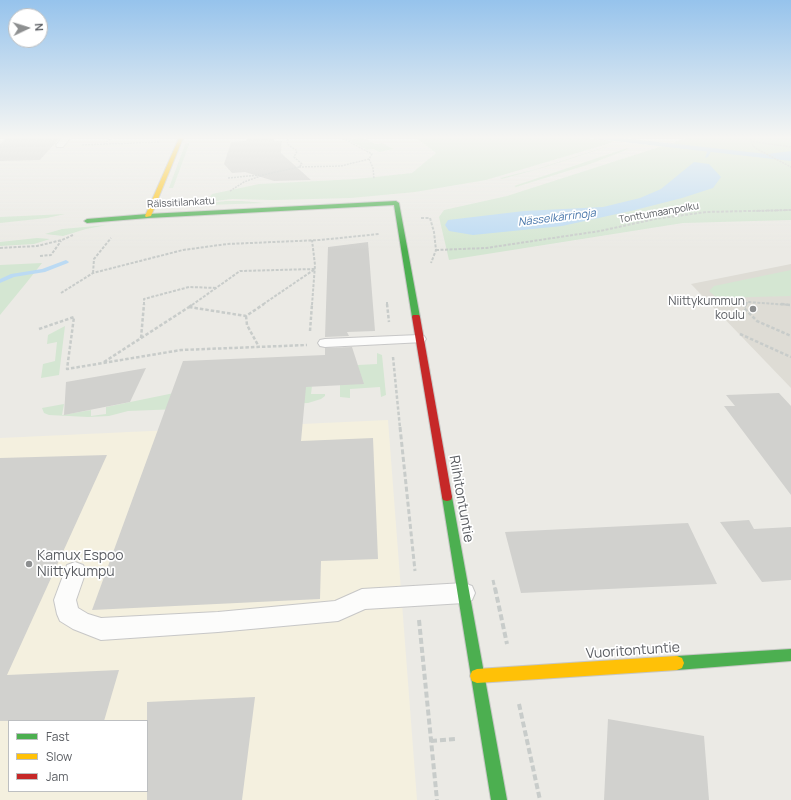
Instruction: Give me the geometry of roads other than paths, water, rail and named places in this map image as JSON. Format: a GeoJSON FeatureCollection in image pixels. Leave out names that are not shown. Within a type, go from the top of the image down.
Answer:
{"type":"FeatureCollection","features":[{"type":"Feature","properties":{"kind":"street"},"geometry":{"type":"LineString","coordinates":[[148,216],[165,175]]}},
{"type":"Feature","properties":{"kind":"street","name":"Rälssitilankatu"},"geometry":{"type":"LineString","coordinates":[[87,221],[148,216],[396,203]]}},
{"type":"Feature","properties":{"kind":"street","name":"Riihitontuntie"},"geometry":{"type":"LineString","coordinates":[[396,203],[499,800]]}},
{"type":"Feature","properties":{"kind":"street","name":"Vuoritontuntie"},"geometry":{"type":"LineString","coordinates":[[477,676],[791,655]]}},
{"type":"Feature","properties":{"kind":"lane"},"geometry":{"type":"LineString","coordinates":[[325,343],[420,340]]}},
{"type":"Feature","properties":{"kind":"lane"},"geometry":{"type":"LineString","coordinates":[[75,571],[65,600],[68,614],[80,622],[101,629],[218,622],[338,611],[362,599],[464,593]]}},
{"type":"Feature","properties":{"kind":"water"},"geometry":{"type":"Polygon","coordinates":[[[678,175],[719,175],[721,177],[713,188],[682,198],[562,226],[473,235],[449,231],[445,225],[448,220],[524,211],[603,207],[640,198],[661,189],[678,175]]]}},
{"type":"Feature","properties":{"kind":"waterway","name":"Nässelkärrinoja"},"geometry":{"type":"LineString","coordinates":[[0,281],[13,275],[43,271],[66,262]]}},
{"type":"Feature","properties":{"kind":"place","name":"Niittykummun koulu"},"geometry":{"type":"Point","coordinates":[753,309]}},
{"type":"Feature","properties":{"kind":"place","name":"Kamux Espoo Niittykumpu"},"geometry":{"type":"Point","coordinates":[29,564]}}]}
